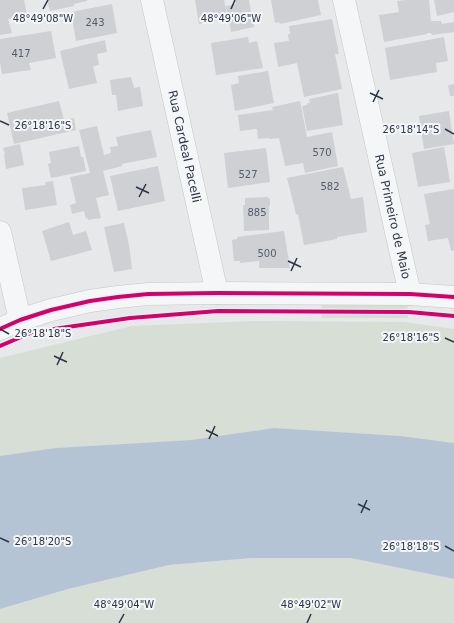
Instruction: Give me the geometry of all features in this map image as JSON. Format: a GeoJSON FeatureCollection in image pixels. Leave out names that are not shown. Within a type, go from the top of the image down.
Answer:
{"type":"FeatureCollection","features":[{"type":"Feature","properties":{"kind":"street","name":"Rua Cardeal Pacelli"},"geometry":{"type":"LineString","coordinates":[[152,0],[217,293]]}},
{"type":"Feature","properties":{"kind":"street","name":"Rua Primeiro de Maio"},"geometry":{"type":"LineString","coordinates":[[344,0],[410,294]]}},
{"type":"Feature","properties":{"kind":"street"},"geometry":{"type":"LineString","coordinates":[[0,232],[20,320]]}},
{"type":"Feature","properties":{"kind":"street"},"geometry":{"type":"LineString","coordinates":[[0,329],[20,320],[90,301],[148,294],[410,294],[454,297]]}},
{"type":"Feature","properties":{"kind":"shaded area"},"geometry":{"type":"Polygon","coordinates":[[[321,297],[407,298],[408,318],[322,318],[321,297]]]}},
{"type":"Feature","properties":{"kind":"shaded area"},"geometry":{"type":"Polygon","coordinates":[[[252,321],[404,322],[454,329],[454,443],[401,436],[274,428],[191,440],[55,448],[0,456],[0,358],[132,326],[252,321]]]}},
{"type":"Feature","properties":{"kind":"shaded area"},"geometry":{"type":"Polygon","coordinates":[[[252,558],[351,558],[454,579],[454,623],[0,623],[0,609],[68,589],[169,565],[252,558]]]}},
{"type":"Feature","properties":{"kind":"water"},"geometry":{"type":"Polygon","coordinates":[[[274,428],[401,436],[454,443],[454,579],[351,558],[252,558],[169,565],[68,589],[0,609],[0,456],[55,448],[191,440],[274,428]]]}},
{"type":"Feature","properties":{"kind":"building"},"geometry":{"type":"Polygon","coordinates":[[[0,0],[24,0],[27,15],[8,19],[12,33],[0,35],[0,0]]]}},
{"type":"Feature","properties":{"kind":"building"},"geometry":{"type":"Polygon","coordinates":[[[47,0],[87,1],[74,4],[74,6],[50,11],[47,0]]]}},
{"type":"Feature","properties":{"kind":"building"},"geometry":{"type":"Polygon","coordinates":[[[195,0],[224,0],[228,18],[199,24],[195,0]]]}},
{"type":"Feature","properties":{"kind":"building"},"geometry":{"type":"Polygon","coordinates":[[[235,0],[249,0],[254,27],[231,32],[226,6],[236,4],[235,0]]]}},
{"type":"Feature","properties":{"kind":"building"},"geometry":{"type":"Polygon","coordinates":[[[271,0],[318,0],[321,15],[280,24],[279,22],[275,23],[271,0]]]}},
{"type":"Feature","properties":{"kind":"building"},"geometry":{"type":"Polygon","coordinates":[[[429,0],[431,21],[441,21],[442,24],[454,22],[454,32],[432,35],[431,33],[427,33],[384,42],[379,15],[399,12],[397,1],[429,0]]]}},
{"type":"Feature","properties":{"kind":"building"},"geometry":{"type":"Polygon","coordinates":[[[434,0],[454,0],[454,12],[437,16],[434,0]]]}},
{"type":"Feature","properties":{"kind":"building"},"geometry":{"type":"Polygon","coordinates":[[[112,4],[117,33],[76,41],[71,12],[112,4]]]}},
{"type":"Feature","properties":{"kind":"building"},"geometry":{"type":"Polygon","coordinates":[[[332,19],[339,54],[335,54],[342,89],[304,97],[297,63],[278,67],[274,43],[289,41],[289,26],[332,19]]]}},
{"type":"Feature","properties":{"kind":"building"},"geometry":{"type":"Polygon","coordinates":[[[51,31],[56,58],[29,63],[31,70],[2,74],[0,62],[0,39],[51,31]]]}},
{"type":"Feature","properties":{"kind":"building"},"geometry":{"type":"Polygon","coordinates":[[[248,37],[249,43],[257,41],[263,68],[216,75],[211,43],[248,37]]]}},
{"type":"Feature","properties":{"kind":"building"},"geometry":{"type":"Polygon","coordinates":[[[444,37],[448,61],[436,63],[437,72],[390,80],[385,48],[444,37]]]}},
{"type":"Feature","properties":{"kind":"building"},"geometry":{"type":"Polygon","coordinates":[[[105,40],[107,52],[97,54],[99,65],[93,66],[97,83],[69,89],[60,51],[105,40]]]}},
{"type":"Feature","properties":{"kind":"building"},"geometry":{"type":"Polygon","coordinates":[[[268,71],[274,103],[235,111],[231,85],[239,83],[238,76],[268,71]]]}},
{"type":"Feature","properties":{"kind":"building"},"geometry":{"type":"Polygon","coordinates":[[[131,77],[134,88],[140,87],[143,106],[118,111],[116,95],[112,95],[110,80],[131,77]]]}},
{"type":"Feature","properties":{"kind":"building"},"geometry":{"type":"Polygon","coordinates":[[[454,84],[454,96],[450,96],[448,85],[454,84]]]}},
{"type":"Feature","properties":{"kind":"building"},"geometry":{"type":"Polygon","coordinates":[[[338,93],[343,125],[307,131],[302,106],[310,103],[309,99],[338,93]]]}},
{"type":"Feature","properties":{"kind":"building"},"geometry":{"type":"Polygon","coordinates":[[[59,101],[64,120],[74,118],[76,130],[14,144],[7,113],[59,101]]]}},
{"type":"Feature","properties":{"kind":"building"},"geometry":{"type":"Polygon","coordinates":[[[300,101],[307,137],[332,132],[338,166],[305,173],[303,163],[285,166],[279,138],[258,139],[257,129],[240,131],[238,115],[273,110],[272,107],[300,101]]]}},
{"type":"Feature","properties":{"kind":"building"},"geometry":{"type":"Polygon","coordinates":[[[449,111],[454,144],[424,149],[419,116],[449,111]]]}},
{"type":"Feature","properties":{"kind":"building"},"geometry":{"type":"Polygon","coordinates":[[[97,126],[104,155],[111,153],[110,147],[118,146],[116,137],[151,130],[157,157],[122,164],[122,166],[103,171],[109,195],[96,198],[101,218],[88,220],[88,218],[86,219],[84,211],[72,214],[70,205],[76,203],[70,177],[90,173],[79,130],[97,126]]]}},
{"type":"Feature","properties":{"kind":"building"},"geometry":{"type":"Polygon","coordinates":[[[20,144],[24,165],[6,169],[3,148],[20,144]]]}},
{"type":"Feature","properties":{"kind":"building"},"geometry":{"type":"Polygon","coordinates":[[[79,146],[86,171],[51,178],[48,164],[51,163],[49,152],[79,146]]]}},
{"type":"Feature","properties":{"kind":"building"},"geometry":{"type":"Polygon","coordinates":[[[444,147],[450,182],[418,187],[412,153],[444,147]]]}},
{"type":"Feature","properties":{"kind":"building"},"geometry":{"type":"Polygon","coordinates":[[[266,148],[270,182],[228,188],[224,153],[266,148]]]}},
{"type":"Feature","properties":{"kind":"building"},"geometry":{"type":"Polygon","coordinates":[[[158,166],[165,201],[118,211],[110,176],[158,166]]]}},
{"type":"Feature","properties":{"kind":"building"},"geometry":{"type":"Polygon","coordinates":[[[343,167],[351,199],[363,197],[367,232],[304,245],[298,214],[296,215],[287,178],[343,167]]]}},
{"type":"Feature","properties":{"kind":"building"},"geometry":{"type":"Polygon","coordinates":[[[53,181],[57,205],[25,210],[22,188],[46,185],[45,182],[53,181]]]}},
{"type":"Feature","properties":{"kind":"building"},"geometry":{"type":"Polygon","coordinates":[[[454,189],[454,250],[451,251],[448,238],[428,241],[425,225],[430,224],[424,194],[454,189]]]}},
{"type":"Feature","properties":{"kind":"building"},"geometry":{"type":"Polygon","coordinates":[[[268,197],[268,199],[270,198],[269,230],[244,231],[243,205],[245,205],[245,198],[268,197]]]}},
{"type":"Feature","properties":{"kind":"building"},"geometry":{"type":"Polygon","coordinates":[[[69,222],[73,235],[86,231],[92,250],[51,261],[42,231],[69,222]]]}},
{"type":"Feature","properties":{"kind":"building"},"geometry":{"type":"Polygon","coordinates":[[[124,223],[132,269],[114,272],[104,227],[124,223]]]}},
{"type":"Feature","properties":{"kind":"building"},"geometry":{"type":"Polygon","coordinates":[[[284,231],[290,268],[259,268],[259,261],[240,263],[240,261],[234,261],[232,240],[237,239],[237,237],[284,231]]]}},
{"type":"Feature","properties":{"kind":"cycle path"},"geometry":{"type":"LineString","coordinates":[[0,329],[20,320],[51,310],[90,301],[148,294],[410,294],[454,297]]}},
{"type":"Feature","properties":{"kind":"cycle path"},"geometry":{"type":"LineString","coordinates":[[0,346],[33,332],[130,318],[218,311],[409,312],[454,316]]}}]}
